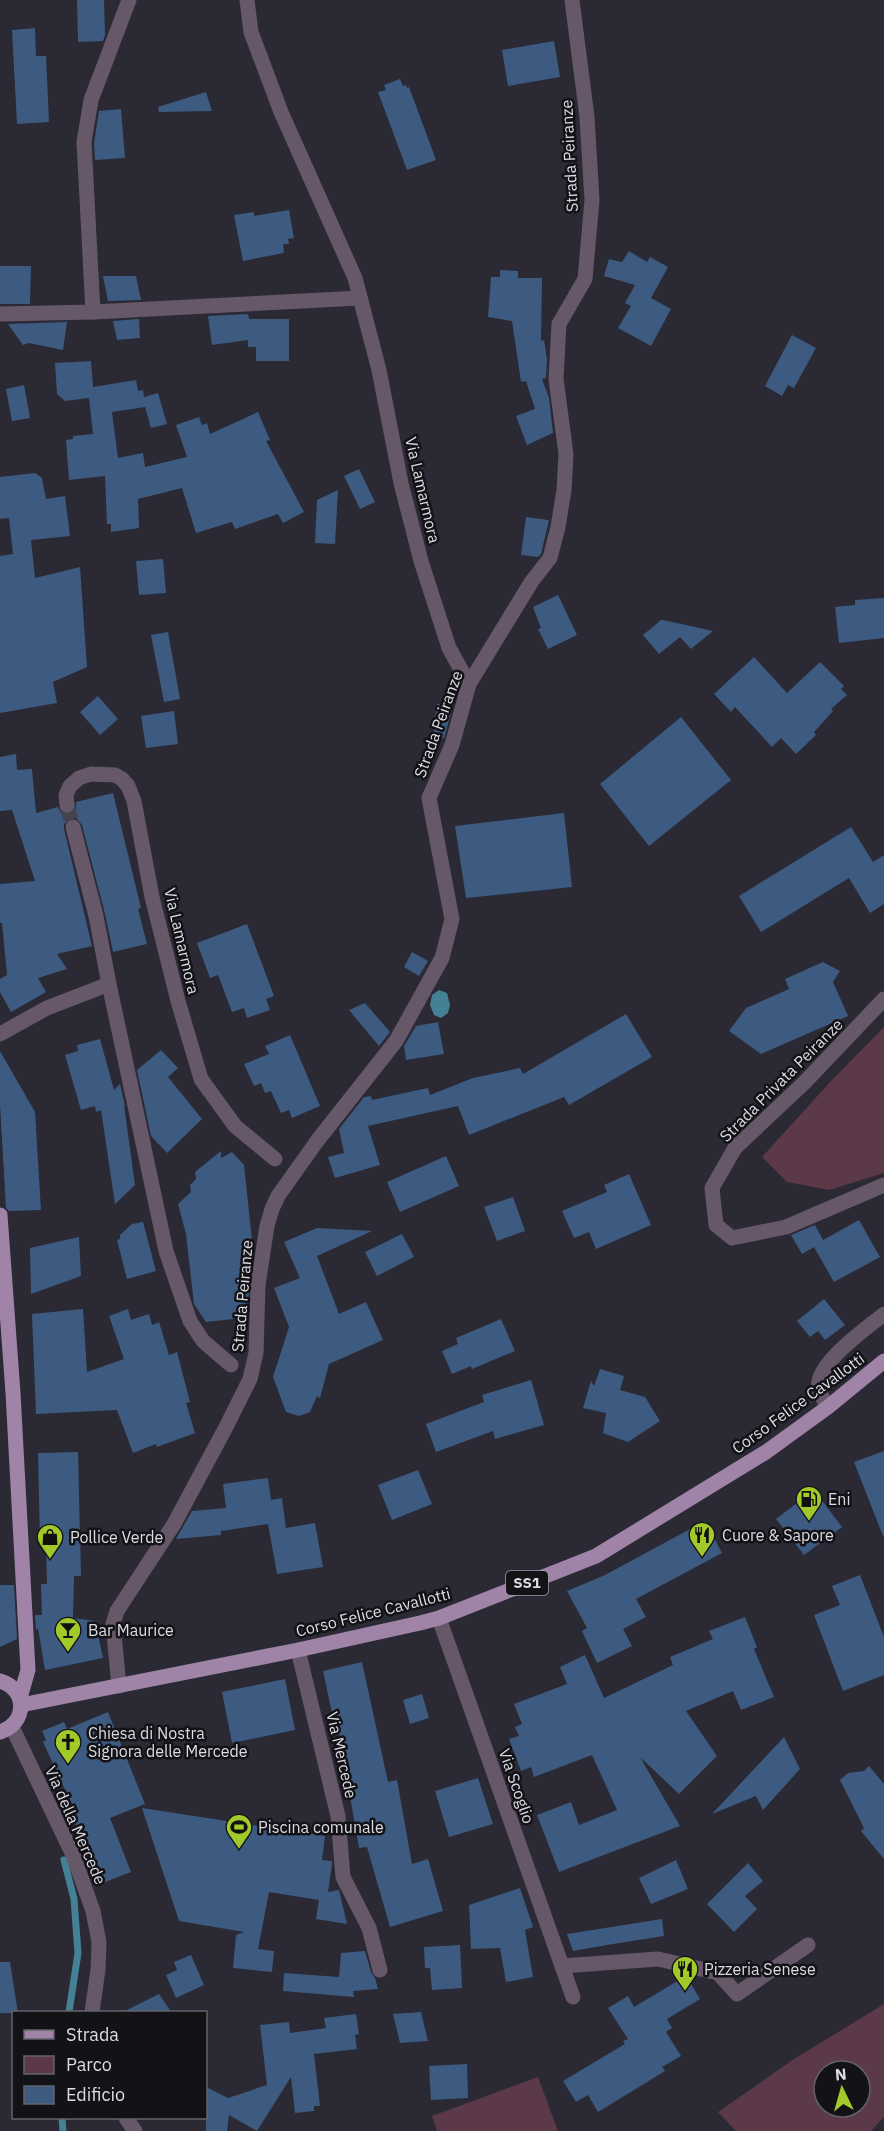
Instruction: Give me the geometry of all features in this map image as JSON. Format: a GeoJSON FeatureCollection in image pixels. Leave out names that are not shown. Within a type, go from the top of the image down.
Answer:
{"type":"FeatureCollection","features":[{"type":"Feature","properties":{"kind":"main road"},"geometry":{"type":"LineString","coordinates":[[0,1215],[13,1394],[27,1658],[18,1719],[6,1729]]}},
{"type":"Feature","properties":{"kind":"main road","name":"Corso Felice Cavallotti"},"geometry":{"type":"LineString","coordinates":[[21,1701],[119,1686],[298,1650],[439,1618],[596,1556],[766,1452],[828,1407],[884,1362]]}},
{"type":"Feature","properties":{"kind":"main road"},"geometry":{"type":"LineString","coordinates":[[0,1681],[10,1685],[21,1701]]}},
{"type":"Feature","properties":{"kind":"street"},"geometry":{"type":"LineString","coordinates":[[93,312],[84,142],[91,100],[129,0]]}},
{"type":"Feature","properties":{"kind":"street","name":"Via Lamarmora"},"geometry":{"type":"LineString","coordinates":[[248,0],[251,32],[281,112],[355,279],[379,370],[401,483],[422,561],[449,648],[469,684]]}},
{"type":"Feature","properties":{"kind":"street","name":"Strada Peiranze"},"geometry":{"type":"LineString","coordinates":[[119,1686],[113,1624],[117,1611],[174,1524],[250,1379],[256,1353],[261,1266],[272,1209],[278,1196],[317,1141],[396,1041],[442,958],[452,919],[429,798],[452,745],[469,684],[532,581],[550,558],[564,490],[566,454],[555,379],[559,324],[585,279],[592,200],[587,117],[573,0]]}},
{"type":"Feature","properties":{"kind":"street"},"geometry":{"type":"LineString","coordinates":[[0,314],[93,312],[360,298]]}},
{"type":"Feature","properties":{"kind":"street","name":"Via Lamarmora"},"geometry":{"type":"LineString","coordinates":[[67,805],[66,795],[70,786],[79,778],[91,774],[114,775],[128,786],[134,801],[152,897],[178,1001],[201,1079],[235,1126],[275,1159]]}},
{"type":"Feature","properties":{"kind":"street"},"geometry":{"type":"LineString","coordinates":[[73,826],[96,916],[166,1251],[189,1321],[203,1341],[231,1365]]}},
{"type":"Feature","properties":{"kind":"street"},"geometry":{"type":"LineString","coordinates":[[0,1034],[47,1008],[109,984]]}},
{"type":"Feature","properties":{"kind":"street","name":"Strada Privata Peiranze"},"geometry":{"type":"LineString","coordinates":[[884,999],[804,1083],[735,1148],[712,1188],[716,1225],[732,1238],[786,1227],[884,1185]]}},
{"type":"Feature","properties":{"kind":"street"},"geometry":{"type":"LineString","coordinates":[[828,1407],[819,1389],[820,1374],[839,1353],[884,1314]]}},
{"type":"Feature","properties":{"kind":"street","name":"Via Scoglio"},"geometry":{"type":"LineString","coordinates":[[439,1618],[573,1997]]}},
{"type":"Feature","properties":{"kind":"street","name":"Via Mercede"},"geometry":{"type":"LineString","coordinates":[[298,1650],[338,1816],[343,1877],[369,1928],[381,1970]]}},
{"type":"Feature","properties":{"kind":"street","name":"Via della Mercede"},"geometry":{"type":"LineString","coordinates":[[6,1729],[74,1855],[93,1911],[99,1942],[92,2011]]}},
{"type":"Feature","properties":{"kind":"street"},"geometry":{"type":"LineString","coordinates":[[562,1966],[658,1959],[718,1973],[737,1994],[808,1946]]}},
{"type":"Feature","properties":{"kind":"green space"},"geometry":{"type":"Polygon","coordinates":[[[884,1027],[884,1173],[829,1190],[787,1182],[762,1157],[884,1027]]]}},
{"type":"Feature","properties":{"kind":"green space"},"geometry":{"type":"Polygon","coordinates":[[[884,2004],[884,2117],[871,2131],[736,2131],[718,2112],[794,2059],[884,2004]]]}},
{"type":"Feature","properties":{"kind":"green space"},"geometry":{"type":"Polygon","coordinates":[[[538,2077],[558,2131],[437,2131],[432,2116],[538,2077]]]}},
{"type":"Feature","properties":{"kind":"water"},"geometry":{"type":"Polygon","coordinates":[[[439,990],[447,993],[450,1005],[448,1013],[441,1018],[434,1015],[430,1005],[432,995],[439,990]]]}},
{"type":"Feature","properties":{"kind":"building"},"geometry":{"type":"Polygon","coordinates":[[[77,0],[104,0],[105,35],[103,41],[78,42],[77,0]]]}},
{"type":"Feature","properties":{"kind":"building"},"geometry":{"type":"Polygon","coordinates":[[[35,28],[36,56],[46,56],[49,122],[17,124],[12,30],[35,28]]]}},
{"type":"Feature","properties":{"kind":"building"},"geometry":{"type":"Polygon","coordinates":[[[554,41],[560,77],[508,86],[502,50],[554,41]]]}},
{"type":"Feature","properties":{"kind":"building"},"geometry":{"type":"Polygon","coordinates":[[[400,79],[403,86],[409,87],[436,160],[407,170],[378,92],[386,90],[384,85],[400,79]]]}},
{"type":"Feature","properties":{"kind":"building"},"geometry":{"type":"Polygon","coordinates":[[[206,92],[212,111],[159,112],[158,107],[206,92]]]}},
{"type":"Feature","properties":{"kind":"building"},"geometry":{"type":"Polygon","coordinates":[[[121,109],[125,158],[95,160],[94,143],[99,111],[121,109]]]}},
{"type":"Feature","properties":{"kind":"building"},"geometry":{"type":"Polygon","coordinates":[[[289,210],[294,238],[288,239],[289,244],[283,244],[284,253],[243,261],[234,215],[254,212],[254,216],[289,210]]]}},
{"type":"Feature","properties":{"kind":"building"},"geometry":{"type":"Polygon","coordinates":[[[629,251],[647,262],[650,257],[668,267],[651,298],[671,309],[651,346],[618,328],[631,306],[625,303],[635,285],[604,276],[609,259],[622,262],[629,251]]]}},
{"type":"Feature","properties":{"kind":"building"},"geometry":{"type":"Polygon","coordinates":[[[0,266],[31,266],[30,304],[0,304],[0,266]]]}},
{"type":"Feature","properties":{"kind":"building"},"geometry":{"type":"Polygon","coordinates":[[[500,270],[518,271],[518,278],[542,278],[541,341],[544,340],[547,359],[546,378],[542,379],[549,398],[553,433],[527,445],[516,416],[535,409],[526,381],[521,382],[512,321],[488,317],[491,277],[500,277],[500,270]]]}},
{"type":"Feature","properties":{"kind":"building"},"geometry":{"type":"Polygon","coordinates":[[[103,276],[136,276],[141,300],[108,301],[103,276]]]}},
{"type":"Feature","properties":{"kind":"building"},"geometry":{"type":"Polygon","coordinates":[[[248,314],[249,319],[289,319],[289,361],[256,361],[256,347],[248,347],[248,340],[212,345],[208,316],[248,314]]]}},
{"type":"Feature","properties":{"kind":"building"},"geometry":{"type":"Polygon","coordinates":[[[139,319],[140,338],[117,340],[113,321],[139,319]]]}},
{"type":"Feature","properties":{"kind":"building"},"geometry":{"type":"Polygon","coordinates":[[[67,322],[63,350],[29,343],[23,345],[8,324],[67,322]]]}},
{"type":"Feature","properties":{"kind":"building"},"geometry":{"type":"Polygon","coordinates":[[[792,335],[816,348],[794,388],[788,385],[782,396],[765,386],[792,335]]]}},
{"type":"Feature","properties":{"kind":"building"},"geometry":{"type":"Polygon","coordinates":[[[91,361],[93,387],[136,380],[138,391],[143,390],[144,397],[158,393],[167,424],[151,428],[145,407],[112,412],[118,458],[143,453],[145,467],[187,457],[176,425],[199,417],[202,425],[207,423],[210,434],[258,412],[270,440],[266,441],[304,512],[283,523],[278,514],[235,529],[232,522],[196,533],[182,488],[138,499],[139,528],[111,532],[111,524],[107,524],[105,476],[69,480],[66,440],[73,439],[73,436],[93,434],[89,398],[65,401],[57,394],[55,363],[91,361]]]}},
{"type":"Feature","properties":{"kind":"building"},"geometry":{"type":"Polygon","coordinates":[[[24,385],[30,418],[12,421],[6,389],[24,385]]]}},
{"type":"Feature","properties":{"kind":"building"},"geometry":{"type":"Polygon","coordinates":[[[359,469],[375,502],[360,509],[344,476],[359,469]]]}},
{"type":"Feature","properties":{"kind":"building"},"geometry":{"type":"Polygon","coordinates":[[[35,473],[42,478],[46,499],[65,496],[70,536],[31,540],[35,578],[80,567],[87,667],[53,682],[57,703],[0,713],[0,556],[13,554],[9,518],[0,519],[0,477],[35,473]]]}},
{"type":"Feature","properties":{"kind":"building"},"geometry":{"type":"Polygon","coordinates":[[[338,490],[335,544],[315,543],[317,500],[338,490]]]}},
{"type":"Feature","properties":{"kind":"building"},"geometry":{"type":"Polygon","coordinates":[[[526,517],[549,520],[541,554],[538,557],[521,555],[526,517]]]}},
{"type":"Feature","properties":{"kind":"building"},"geometry":{"type":"Polygon","coordinates":[[[163,559],[166,593],[139,595],[136,561],[163,559]]]}},
{"type":"Feature","properties":{"kind":"building"},"geometry":{"type":"Polygon","coordinates":[[[558,595],[577,635],[548,649],[538,629],[541,628],[533,607],[558,595]]]}},
{"type":"Feature","properties":{"kind":"building"},"geometry":{"type":"Polygon","coordinates":[[[884,598],[884,638],[839,643],[835,607],[855,605],[855,600],[884,598]]]}},
{"type":"Feature","properties":{"kind":"building"},"geometry":{"type":"Polygon","coordinates":[[[661,620],[713,631],[691,649],[680,637],[659,654],[643,635],[661,620]]]}},
{"type":"Feature","properties":{"kind":"building"},"geometry":{"type":"Polygon","coordinates":[[[168,632],[180,699],[164,702],[151,635],[168,632]]]}},
{"type":"Feature","properties":{"kind":"building"},"geometry":{"type":"Polygon","coordinates":[[[754,657],[787,693],[820,662],[844,686],[841,689],[847,695],[831,709],[833,711],[814,732],[816,735],[796,754],[781,738],[772,747],[735,707],[731,712],[714,694],[754,657]]]}},
{"type":"Feature","properties":{"kind":"building"},"geometry":{"type":"Polygon","coordinates":[[[98,696],[118,719],[100,735],[80,712],[98,696]]]}},
{"type":"Feature","properties":{"kind":"building"},"geometry":{"type":"Polygon","coordinates":[[[437,704],[453,706],[444,738],[433,738],[437,704]]]}},
{"type":"Feature","properties":{"kind":"building"},"geometry":{"type":"Polygon","coordinates":[[[174,711],[178,744],[146,748],[141,716],[174,711]]]}},
{"type":"Feature","properties":{"kind":"building"},"geometry":{"type":"Polygon","coordinates":[[[681,717],[731,780],[649,846],[600,784],[681,717]]]}},
{"type":"Feature","properties":{"kind":"building"},"geometry":{"type":"Polygon","coordinates":[[[16,754],[17,770],[32,769],[36,813],[58,807],[62,814],[69,815],[76,810],[76,802],[113,793],[141,908],[138,909],[147,944],[113,952],[82,825],[76,818],[70,818],[64,824],[64,829],[92,946],[57,954],[67,969],[38,978],[46,992],[11,1012],[0,992],[0,979],[7,975],[2,923],[0,923],[0,884],[35,881],[12,810],[0,811],[0,757],[16,754]]]}},
{"type":"Feature","properties":{"kind":"building"},"geometry":{"type":"Polygon","coordinates":[[[564,813],[572,887],[466,898],[455,826],[564,813]]]}},
{"type":"Feature","properties":{"kind":"building"},"geometry":{"type":"Polygon","coordinates":[[[851,827],[873,862],[884,855],[884,904],[870,913],[849,878],[761,932],[739,896],[851,827]]]}},
{"type":"Feature","properties":{"kind":"building"},"geometry":{"type":"Polygon","coordinates":[[[247,924],[274,996],[266,999],[270,1010],[247,1018],[244,1008],[232,1012],[218,975],[210,978],[197,943],[247,924]]]}},
{"type":"Feature","properties":{"kind":"building"},"geometry":{"type":"Polygon","coordinates":[[[412,952],[428,961],[419,976],[404,967],[412,952]]]}},
{"type":"Feature","properties":{"kind":"building"},"geometry":{"type":"Polygon","coordinates":[[[823,962],[840,971],[833,982],[848,1016],[761,1054],[729,1031],[746,1008],[789,989],[785,979],[823,962]]]}},
{"type":"Feature","properties":{"kind":"building"},"geometry":{"type":"Polygon","coordinates":[[[365,1003],[390,1032],[379,1046],[349,1010],[365,1003]]]}},
{"type":"Feature","properties":{"kind":"building"},"geometry":{"type":"Polygon","coordinates":[[[626,1014],[652,1057],[569,1105],[564,1097],[469,1135],[458,1106],[368,1126],[380,1165],[335,1178],[328,1157],[344,1153],[339,1129],[364,1097],[371,1096],[372,1100],[428,1088],[430,1095],[473,1078],[520,1068],[523,1074],[626,1014]]]}},
{"type":"Feature","properties":{"kind":"building"},"geometry":{"type":"Polygon","coordinates":[[[438,1022],[444,1054],[406,1060],[404,1046],[416,1026],[438,1022]]]}},
{"type":"Feature","properties":{"kind":"building"},"geometry":{"type":"Polygon","coordinates":[[[290,1035],[320,1106],[292,1118],[289,1110],[281,1113],[271,1091],[265,1093],[261,1083],[254,1086],[244,1064],[269,1054],[265,1046],[290,1035]]]}},
{"type":"Feature","properties":{"kind":"building"},"geometry":{"type":"Polygon","coordinates":[[[100,1039],[114,1090],[120,1084],[135,1185],[115,1204],[101,1110],[96,1112],[95,1106],[81,1110],[65,1055],[78,1051],[77,1045],[100,1039]]]}},
{"type":"Feature","properties":{"kind":"building"},"geometry":{"type":"Polygon","coordinates":[[[161,1050],[178,1068],[168,1077],[202,1119],[167,1153],[151,1136],[137,1070],[161,1050]]]}},
{"type":"Feature","properties":{"kind":"building"},"geometry":{"type":"Polygon","coordinates":[[[0,1051],[35,1112],[41,1210],[9,1211],[6,1208],[0,1105],[0,1051]]]}},
{"type":"Feature","properties":{"kind":"building"},"geometry":{"type":"Polygon","coordinates":[[[221,1151],[221,1158],[232,1152],[244,1165],[253,1250],[248,1303],[233,1319],[206,1322],[194,1304],[186,1234],[178,1204],[191,1192],[190,1185],[196,1179],[195,1172],[221,1151]]]}},
{"type":"Feature","properties":{"kind":"building"},"geometry":{"type":"Polygon","coordinates":[[[446,1156],[459,1186],[400,1212],[387,1182],[446,1156]]]}},
{"type":"Feature","properties":{"kind":"building"},"geometry":{"type":"Polygon","coordinates":[[[629,1174],[651,1225],[596,1249],[589,1232],[574,1238],[562,1211],[607,1192],[604,1185],[629,1174]]]}},
{"type":"Feature","properties":{"kind":"building"},"geometry":{"type":"Polygon","coordinates":[[[513,1197],[525,1231],[497,1241],[484,1207],[513,1197]]]}},
{"type":"Feature","properties":{"kind":"building"},"geometry":{"type":"Polygon","coordinates":[[[859,1220],[880,1257],[834,1282],[814,1247],[802,1254],[791,1235],[815,1225],[823,1240],[859,1220]]]}},
{"type":"Feature","properties":{"kind":"building"},"geometry":{"type":"Polygon","coordinates":[[[143,1222],[156,1271],[127,1279],[117,1240],[132,1224],[143,1222]]]}},
{"type":"Feature","properties":{"kind":"building"},"geometry":{"type":"Polygon","coordinates":[[[317,1228],[372,1231],[317,1256],[339,1314],[366,1302],[383,1340],[329,1364],[320,1398],[317,1396],[310,1412],[299,1416],[286,1412],[273,1377],[289,1327],[274,1288],[300,1278],[284,1242],[317,1228]]]}},
{"type":"Feature","properties":{"kind":"building"},"geometry":{"type":"Polygon","coordinates":[[[402,1234],[414,1257],[377,1276],[365,1252],[402,1234]]]}},
{"type":"Feature","properties":{"kind":"building"},"geometry":{"type":"Polygon","coordinates":[[[79,1237],[81,1276],[31,1294],[30,1248],[79,1237]]]}},
{"type":"Feature","properties":{"kind":"building"},"geometry":{"type":"Polygon","coordinates":[[[824,1299],[845,1325],[825,1340],[818,1331],[810,1337],[797,1321],[824,1299]]]}},
{"type":"Feature","properties":{"kind":"building"},"geometry":{"type":"Polygon","coordinates":[[[83,1309],[87,1372],[124,1359],[109,1316],[128,1309],[131,1320],[149,1314],[152,1325],[159,1322],[169,1355],[177,1352],[190,1402],[186,1403],[195,1433],[133,1453],[117,1410],[36,1414],[32,1314],[83,1309]]]}},
{"type":"Feature","properties":{"kind":"building"},"geometry":{"type":"Polygon","coordinates":[[[501,1319],[515,1351],[472,1369],[471,1366],[452,1374],[442,1351],[458,1344],[456,1338],[501,1319]]]}},
{"type":"Feature","properties":{"kind":"building"},"geometry":{"type":"Polygon","coordinates":[[[600,1369],[624,1376],[620,1390],[645,1397],[660,1421],[628,1442],[603,1433],[606,1413],[583,1408],[591,1381],[594,1386],[600,1369]]]}},
{"type":"Feature","properties":{"kind":"building"},"geometry":{"type":"Polygon","coordinates":[[[531,1380],[544,1425],[495,1439],[493,1431],[436,1452],[426,1424],[484,1402],[482,1395],[531,1380]]]}},
{"type":"Feature","properties":{"kind":"building"},"geometry":{"type":"Polygon","coordinates":[[[884,1451],[884,1536],[883,1536],[854,1462],[884,1451]]]}},
{"type":"Feature","properties":{"kind":"building"},"geometry":{"type":"Polygon","coordinates":[[[78,1452],[81,1576],[74,1576],[73,1618],[95,1621],[103,1658],[45,1670],[35,1615],[42,1615],[41,1584],[47,1584],[46,1544],[40,1544],[38,1453],[78,1452]]]}},
{"type":"Feature","properties":{"kind":"building"},"geometry":{"type":"Polygon","coordinates":[[[418,1470],[432,1504],[392,1520],[378,1485],[418,1470]]]}},
{"type":"Feature","properties":{"kind":"building"},"geometry":{"type":"Polygon","coordinates":[[[268,1478],[271,1500],[282,1498],[286,1528],[315,1523],[323,1567],[277,1574],[268,1524],[221,1531],[221,1535],[176,1539],[192,1511],[226,1508],[223,1484],[268,1478]]]}},
{"type":"Feature","properties":{"kind":"building"},"geometry":{"type":"Polygon","coordinates":[[[814,1490],[842,1527],[804,1555],[776,1519],[814,1490]]]}},
{"type":"Feature","properties":{"kind":"building"},"geometry":{"type":"Polygon","coordinates":[[[705,1521],[722,1553],[636,1599],[646,1617],[623,1629],[632,1646],[597,1663],[582,1631],[587,1628],[567,1591],[605,1575],[705,1521]]]}},
{"type":"Feature","properties":{"kind":"building"},"geometry":{"type":"Polygon","coordinates":[[[860,1575],[884,1637],[884,1675],[843,1691],[814,1615],[840,1605],[832,1586],[860,1575]]]}},
{"type":"Feature","properties":{"kind":"building"},"geometry":{"type":"Polygon","coordinates":[[[0,1585],[14,1585],[17,1639],[0,1647],[0,1585]]]}},
{"type":"Feature","properties":{"kind":"building"},"geometry":{"type":"Polygon","coordinates":[[[745,1617],[757,1647],[754,1649],[774,1697],[741,1710],[733,1691],[686,1711],[717,1756],[679,1794],[640,1757],[680,1826],[559,1872],[537,1815],[571,1802],[579,1825],[617,1810],[592,1755],[534,1777],[531,1767],[521,1771],[509,1739],[519,1736],[515,1727],[522,1724],[514,1704],[567,1684],[560,1667],[585,1655],[604,1698],[673,1665],[670,1657],[713,1639],[709,1631],[745,1617]]]}},
{"type":"Feature","properties":{"kind":"building"},"geometry":{"type":"Polygon","coordinates":[[[362,1662],[388,1782],[397,1780],[412,1864],[428,1859],[443,1911],[390,1927],[367,1847],[359,1848],[338,1727],[335,1727],[323,1671],[362,1662]]]}},
{"type":"Feature","properties":{"kind":"building"},"geometry":{"type":"Polygon","coordinates":[[[285,1679],[295,1730],[232,1743],[222,1692],[285,1679]]]}},
{"type":"Feature","properties":{"kind":"building"},"geometry":{"type":"Polygon","coordinates":[[[422,1694],[429,1718],[410,1724],[403,1700],[422,1694]]]}},
{"type":"Feature","properties":{"kind":"building"},"geometry":{"type":"Polygon","coordinates":[[[108,1712],[145,1804],[110,1818],[131,1872],[100,1884],[71,1813],[75,1811],[43,1742],[46,1740],[42,1731],[64,1722],[67,1729],[108,1712]]]}},
{"type":"Feature","properties":{"kind":"building"},"geometry":{"type":"Polygon","coordinates":[[[784,1737],[800,1769],[763,1810],[756,1796],[712,1814],[784,1737]]]}},
{"type":"Feature","properties":{"kind":"building"},"geometry":{"type":"Polygon","coordinates":[[[869,1766],[884,1784],[884,1859],[861,1831],[864,1828],[840,1780],[848,1773],[864,1771],[869,1766]]]}},
{"type":"Feature","properties":{"kind":"building"},"geometry":{"type":"Polygon","coordinates":[[[478,1778],[493,1824],[449,1837],[435,1791],[478,1778]]]}},
{"type":"Feature","properties":{"kind":"building","name":"Piscina comunale"},"geometry":{"type":"Polygon","coordinates":[[[142,1808],[325,1836],[322,1860],[332,1861],[328,1892],[339,1890],[347,1924],[316,1919],[319,1900],[269,1892],[258,1949],[274,1951],[272,1972],[233,1968],[236,1935],[244,1932],[179,1921],[142,1808]]]}},
{"type":"Feature","properties":{"kind":"building"},"geometry":{"type":"Polygon","coordinates":[[[676,1860],[688,1889],[651,1904],[639,1878],[676,1860]]]}},
{"type":"Feature","properties":{"kind":"building"},"geometry":{"type":"Polygon","coordinates":[[[748,1863],[763,1881],[745,1896],[757,1909],[734,1932],[707,1904],[748,1863]]]}},
{"type":"Feature","properties":{"kind":"building"},"geometry":{"type":"Polygon","coordinates":[[[520,1888],[533,1927],[525,1930],[533,1977],[506,1982],[500,1948],[471,1949],[469,1905],[520,1888]]]}},
{"type":"Feature","properties":{"kind":"building"},"geometry":{"type":"Polygon","coordinates":[[[662,1919],[664,1936],[573,1951],[567,1934],[662,1919]]]}},
{"type":"Feature","properties":{"kind":"building"},"geometry":{"type":"Polygon","coordinates":[[[460,1945],[462,1988],[432,1990],[430,1968],[425,1968],[424,1947],[460,1945]]]}},
{"type":"Feature","properties":{"kind":"building"},"geometry":{"type":"Polygon","coordinates":[[[365,1951],[378,1989],[353,1991],[354,1997],[283,1991],[284,1973],[339,1977],[341,1953],[365,1951]]]}},
{"type":"Feature","properties":{"kind":"building"},"geometry":{"type":"Polygon","coordinates":[[[191,1955],[204,1985],[176,1998],[166,1975],[177,1970],[174,1962],[191,1955]]]}},
{"type":"Feature","properties":{"kind":"building"},"geometry":{"type":"Polygon","coordinates":[[[0,1962],[10,1962],[18,2011],[0,2013],[0,1962]]]}},
{"type":"Feature","properties":{"kind":"building"},"geometry":{"type":"Polygon","coordinates":[[[686,1976],[700,1999],[667,2019],[672,2028],[666,2032],[681,2056],[662,2067],[665,2071],[598,2112],[588,2095],[576,2102],[563,2081],[625,2044],[623,2041],[628,2039],[608,2008],[628,1996],[634,2007],[686,1976]]]}},
{"type":"Feature","properties":{"kind":"building"},"geometry":{"type":"Polygon","coordinates":[[[159,1994],[171,2011],[125,2011],[159,1994]]]}},
{"type":"Feature","properties":{"kind":"building"},"geometry":{"type":"Polygon","coordinates":[[[421,2012],[428,2041],[400,2043],[393,2014],[421,2012]]]}},
{"type":"Feature","properties":{"kind":"building"},"geometry":{"type":"Polygon","coordinates":[[[356,2014],[359,2034],[355,2035],[357,2049],[314,2054],[320,2106],[314,2106],[314,2111],[295,2113],[291,2077],[257,2131],[229,2115],[227,2131],[206,2131],[207,2088],[228,2098],[267,2085],[260,2025],[289,2022],[290,2033],[326,2028],[324,2018],[356,2014]]]}},
{"type":"Feature","properties":{"kind":"building"},"geometry":{"type":"Polygon","coordinates":[[[467,2064],[468,2098],[431,2100],[429,2066],[467,2064]]]}},
{"type":"Feature","properties":{"kind":"waterway"},"geometry":{"type":"LineString","coordinates":[[64,1860],[74,1899],[78,1953],[69,2011]]}},
{"type":"Feature","properties":{"kind":"waterway"},"geometry":{"type":"LineString","coordinates":[[62,2119],[63,2131]]}},
{"type":"Feature","properties":{"kind":"tunnel"},"geometry":{"type":"LineString","coordinates":[[67,805],[73,827]]}},
{"type":"Feature","properties":{"kind":"place","name":"Eni"},"geometry":{"type":"Point","coordinates":[809,1522]}},
{"type":"Feature","properties":{"kind":"place","name":"Cuore & Sapore"},"geometry":{"type":"Point","coordinates":[702,1558]}},
{"type":"Feature","properties":{"kind":"place","name":"Pollice Verde"},"geometry":{"type":"Point","coordinates":[50,1560]}},
{"type":"Feature","properties":{"kind":"place","name":"Bar Maurice"},"geometry":{"type":"Point","coordinates":[68,1653]}},
{"type":"Feature","properties":{"kind":"place","name":"Chiesa di Nostra Signora delle Mercede"},"geometry":{"type":"Point","coordinates":[68,1765]}},
{"type":"Feature","properties":{"kind":"place","name":"Piscina comunale"},"geometry":{"type":"Point","coordinates":[239,1850]}},
{"type":"Feature","properties":{"kind":"place","name":"Pizzeria Senese"},"geometry":{"type":"Point","coordinates":[685,1992]}}]}
